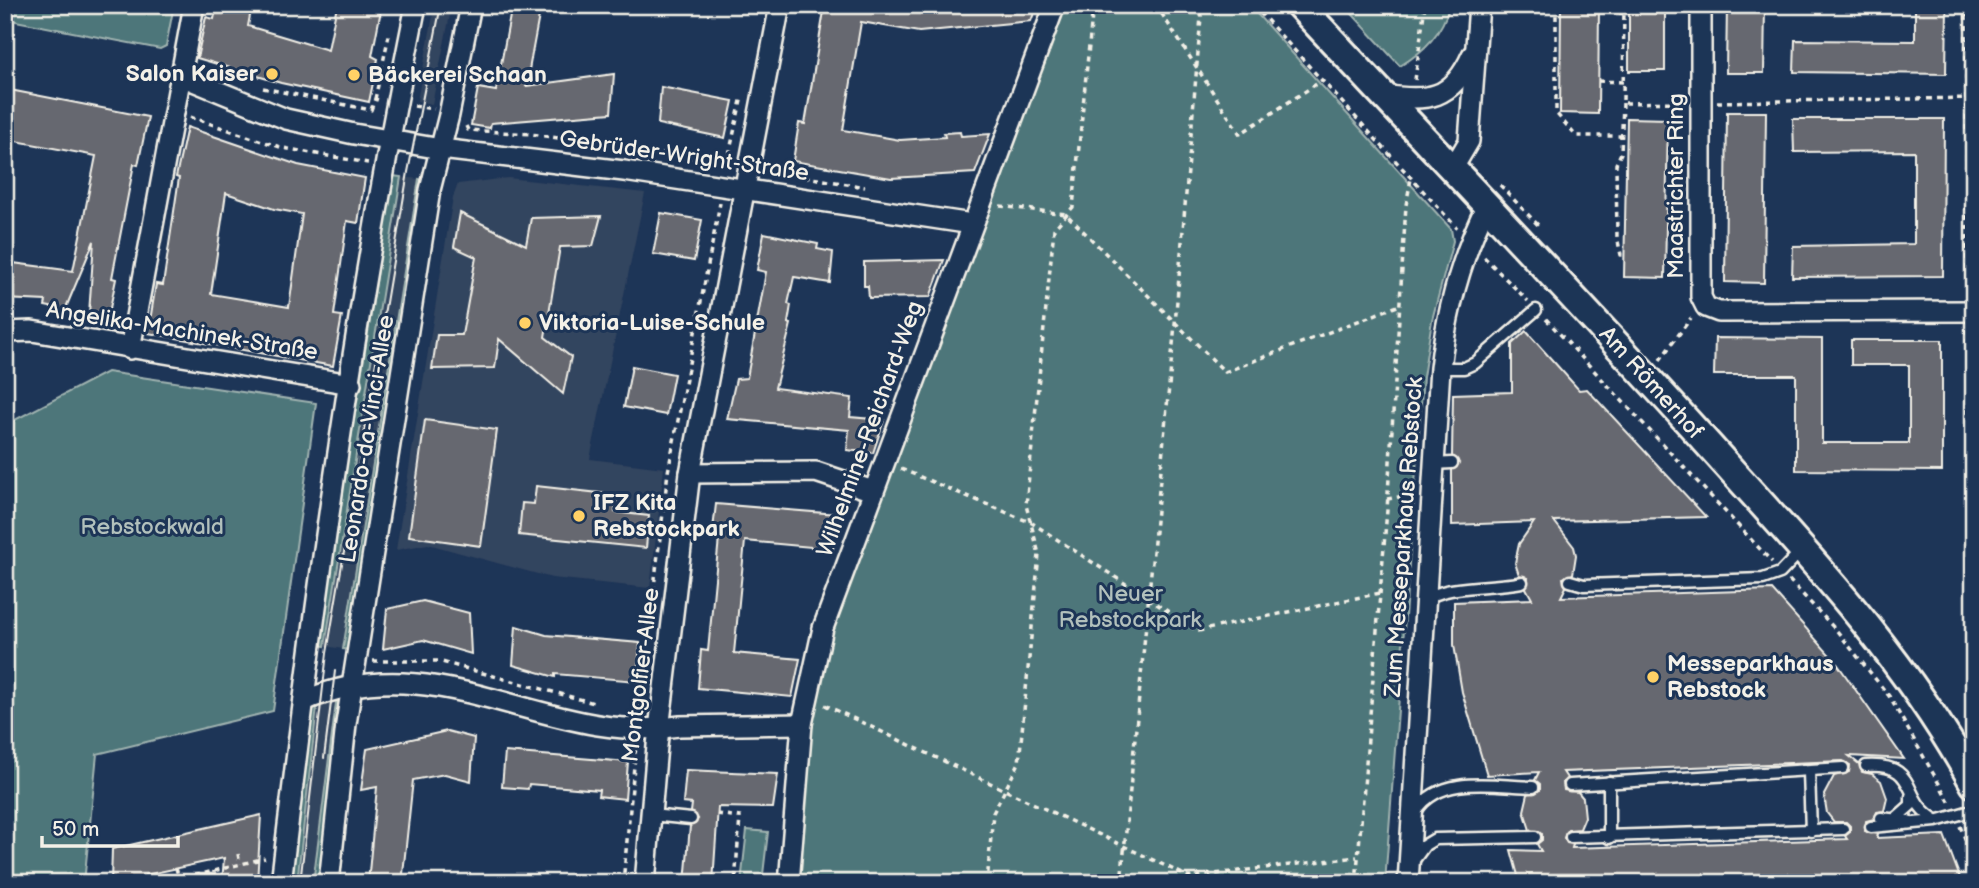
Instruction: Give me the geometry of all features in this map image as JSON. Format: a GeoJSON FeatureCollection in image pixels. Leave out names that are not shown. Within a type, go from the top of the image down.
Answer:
{"type":"FeatureCollection","features":[{"type":"Feature","properties":{"kind":"main road","name":"Am Römerhof"},"geometry":{"type":"LineString","coordinates":[[1299,5],[1488,203],[1804,548],[1858,611],[1953,746],[1974,784]]}},
{"type":"Feature","properties":{"kind":"street"},"geometry":{"type":"LineString","coordinates":[[130,349],[194,5]]}},
{"type":"Feature","properties":{"kind":"street","name":"Leonardo-da-Vinci-Allee"},"geometry":{"type":"LineString","coordinates":[[281,883],[304,701],[351,384],[389,140],[416,5]]}},
{"type":"Feature","properties":{"kind":"street","name":"Leonardo-da-Vinci-Allee"},"geometry":{"type":"LineString","coordinates":[[328,883],[353,685],[430,190],[450,115],[471,5]]}},
{"type":"Feature","properties":{"kind":"street","name":"Montgolfier-Allee"},"geometry":{"type":"LineString","coordinates":[[645,883],[659,729],[690,473],[780,5]]}},
{"type":"Feature","properties":{"kind":"street"},"geometry":{"type":"LineString","coordinates":[[1452,168],[1469,141],[1479,5]]}},
{"type":"Feature","properties":{"kind":"street","name":"Maastrichter Ring"},"geometry":{"type":"LineString","coordinates":[[1701,5],[1703,302],[1719,312],[1970,311]]}},
{"type":"Feature","properties":{"kind":"street","name":"Wilhelmine-Reichard-Weg"},"geometry":{"type":"LineString","coordinates":[[789,883],[802,724],[816,654],[849,556],[1051,14]]}},
{"type":"Feature","properties":{"kind":"street"},"geometry":{"type":"LineString","coordinates":[[1383,95],[1428,98],[1451,88],[1466,69],[1476,48]]}},
{"type":"Feature","properties":{"kind":"street","name":"Gebrüder-Wright-Straße"},"geometry":{"type":"LineString","coordinates":[[181,76],[286,119],[366,136],[441,149],[744,188],[972,224]]}},
{"type":"Feature","properties":{"kind":"street","name":"Zum Messeparkhaus Rebstock"},"geometry":{"type":"LineString","coordinates":[[1408,876],[1431,491],[1443,463],[1440,368],[1452,295],[1469,241],[1488,203]]}},
{"type":"Feature","properties":{"kind":"street","name":"Angelika-Machinek-Straße"},"geometry":{"type":"LineString","coordinates":[[5,332],[32,331],[351,384]]}},
{"type":"Feature","properties":{"kind":"street"},"geometry":{"type":"LineString","coordinates":[[690,473],[816,471],[873,491]]}},
{"type":"Feature","properties":{"kind":"street"},"geometry":{"type":"LineString","coordinates":[[304,701],[353,685],[414,682],[445,686],[605,727],[659,729],[679,726],[802,724]]}},
{"type":"Feature","properties":{"kind":"lane"},"geometry":{"type":"LineString","coordinates":[[1440,368],[1464,368],[1475,363],[1536,310]]}},
{"type":"Feature","properties":{"kind":"lane"},"geometry":{"type":"LineString","coordinates":[[1570,581],[1584,585],[1763,579],[1781,571],[1804,548]]}},
{"type":"Feature","properties":{"kind":"lane"},"geometry":{"type":"LineString","coordinates":[[1423,604],[1440,590],[1501,587],[1522,582]]}},
{"type":"Feature","properties":{"kind":"lane"},"geometry":{"type":"LineString","coordinates":[[1866,766],[1896,769],[1904,775],[1911,792],[1926,814],[1936,821]]}},
{"type":"Feature","properties":{"kind":"lane"},"geometry":{"type":"LineString","coordinates":[[1570,786],[1843,768]]}},
{"type":"Feature","properties":{"kind":"lane"},"geometry":{"type":"LineString","coordinates":[[1809,772],[1811,831]]}},
{"type":"Feature","properties":{"kind":"lane"},"geometry":{"type":"LineString","coordinates":[[1609,782],[1609,838]]}},
{"type":"Feature","properties":{"kind":"lane"},"geometry":{"type":"LineString","coordinates":[[1411,818],[1423,800],[1441,788],[1533,787]]}},
{"type":"Feature","properties":{"kind":"lane"},"geometry":{"type":"LineString","coordinates":[[1895,819],[1911,805],[1911,792]]}},
{"type":"Feature","properties":{"kind":"lane"},"geometry":{"type":"LineString","coordinates":[[1871,827],[1936,821],[1974,810]]}},
{"type":"Feature","properties":{"kind":"lane"},"geometry":{"type":"LineString","coordinates":[[650,815],[691,819]]}},
{"type":"Feature","properties":{"kind":"lane"},"geometry":{"type":"LineString","coordinates":[[1881,818],[1917,823]]}},
{"type":"Feature","properties":{"kind":"lane"},"geometry":{"type":"LineString","coordinates":[[1571,837],[1609,838],[1843,829]]}},
{"type":"Feature","properties":{"kind":"lane"},"geometry":{"type":"LineString","coordinates":[[1408,876],[1425,845],[1435,839],[1530,837],[1525,850]]}},
{"type":"Feature","properties":{"kind":"path"},"geometry":{"type":"LineString","coordinates":[[987,883],[993,813],[1019,763],[1039,554],[1026,505],[1054,229],[1073,207],[1093,5]]}},
{"type":"Feature","properties":{"kind":"path"},"geometry":{"type":"LineString","coordinates":[[1156,5],[1240,134],[1321,81]]}},
{"type":"Feature","properties":{"kind":"path"},"geometry":{"type":"LineString","coordinates":[[1121,883],[1175,324],[1202,5]]}},
{"type":"Feature","properties":{"kind":"path"},"geometry":{"type":"LineString","coordinates":[[1253,5],[1411,179],[1837,631],[1889,696],[1956,816],[1974,860]]}},
{"type":"Feature","properties":{"kind":"path"},"geometry":{"type":"LineString","coordinates":[[1426,5],[1414,74],[1415,83],[1428,98]]}},
{"type":"Feature","properties":{"kind":"path"},"geometry":{"type":"LineString","coordinates":[[1556,5],[1556,113],[1576,136],[1622,136]]}},
{"type":"Feature","properties":{"kind":"path"},"geometry":{"type":"LineString","coordinates":[[1623,5],[1622,153],[1616,164],[1616,237],[1621,255],[1625,255]]}},
{"type":"Feature","properties":{"kind":"path"},"geometry":{"type":"LineString","coordinates":[[1966,5],[1970,311],[1969,540],[1974,559]]}},
{"type":"Feature","properties":{"kind":"path"},"geometry":{"type":"LineString","coordinates":[[1599,12],[1623,13]]}},
{"type":"Feature","properties":{"kind":"path"},"geometry":{"type":"LineString","coordinates":[[370,163],[366,136],[390,32]]}},
{"type":"Feature","properties":{"kind":"path"},"geometry":{"type":"LineString","coordinates":[[1598,81],[1623,82]]}},
{"type":"Feature","properties":{"kind":"path"},"geometry":{"type":"LineString","coordinates":[[251,84],[275,92],[371,110],[374,99]]}},
{"type":"Feature","properties":{"kind":"path"},"geometry":{"type":"LineString","coordinates":[[1623,103],[1974,98]]}},
{"type":"Feature","properties":{"kind":"path"},"geometry":{"type":"LineString","coordinates":[[374,99],[463,118],[468,130],[545,136],[874,189]]}},
{"type":"Feature","properties":{"kind":"path"},"geometry":{"type":"LineString","coordinates":[[1356,883],[1411,179]]}},
{"type":"Feature","properties":{"kind":"path"},"geometry":{"type":"LineString","coordinates":[[980,204],[1066,214],[1225,372],[1400,305]]}},
{"type":"Feature","properties":{"kind":"path"},"geometry":{"type":"LineString","coordinates":[[1656,365],[1703,302]]}},
{"type":"Feature","properties":{"kind":"path"},"geometry":{"type":"LineString","coordinates":[[885,462],[1032,523],[1198,632],[1380,593]]}},
{"type":"Feature","properties":{"kind":"path"},"geometry":{"type":"LineString","coordinates":[[1387,499],[1431,491]]}},
{"type":"Feature","properties":{"kind":"path"},"geometry":{"type":"LineString","coordinates":[[358,657],[382,664],[425,659],[438,661],[599,705]]}},
{"type":"Feature","properties":{"kind":"path"},"geometry":{"type":"LineString","coordinates":[[808,696],[1189,877],[1357,857]]}},
{"type":"Feature","properties":{"kind":"path"},"geometry":{"type":"LineString","coordinates":[[626,708],[662,706]]}},
{"type":"Feature","properties":{"kind":"path"},"geometry":{"type":"LineString","coordinates":[[717,814],[740,817],[735,883]]}},
{"type":"Feature","properties":{"kind":"path"},"geometry":{"type":"LineString","coordinates":[[238,854],[240,864]]}},
{"type":"Feature","properties":{"kind":"path"},"geometry":{"type":"LineString","coordinates":[[166,883],[284,854]]}},
{"type":"Feature","properties":{"kind":"path"},"geometry":{"type":"LineString","coordinates":[[176,868],[178,881]]}},
{"type":"Feature","properties":{"kind":"path"},"geometry":{"type":"LineString","coordinates":[[213,883],[214,871]]}},
{"type":"Feature","properties":{"kind":"shaded area"},"geometry":{"type":"Polygon","coordinates":[[[435,5],[452,5],[432,104],[417,101],[435,5]]]}},
{"type":"Feature","properties":{"kind":"shaded area"},"geometry":{"type":"Polygon","coordinates":[[[401,177],[419,179],[343,649],[325,646],[401,177]]]}},
{"type":"Feature","properties":{"kind":"shaded area","name":"Viktoria-Luise-Schule"},"geometry":{"type":"Polygon","coordinates":[[[508,178],[645,193],[590,459],[664,468],[650,588],[552,578],[428,544],[396,550],[453,197],[458,184],[508,178]]]}},
{"type":"Feature","properties":{"kind":"shaded area"},"geometry":{"type":"Polygon","coordinates":[[[336,697],[313,883],[297,883],[317,702],[336,697]]]}},
{"type":"Feature","properties":{"kind":"green space"},"geometry":{"type":"Polygon","coordinates":[[[5,5],[174,5],[166,46],[160,49],[5,19],[5,5]]]}},
{"type":"Feature","properties":{"kind":"green space","name":"Neuer Rebstockpark"},"geometry":{"type":"Polygon","coordinates":[[[1065,5],[1249,5],[1451,229],[1453,241],[1432,320],[1423,377],[1385,883],[795,883],[807,741],[827,639],[1065,5]]]}},
{"type":"Feature","properties":{"kind":"green space"},"geometry":{"type":"Polygon","coordinates":[[[1344,5],[1450,5],[1437,33],[1417,54],[1400,66],[1344,5]]]}},
{"type":"Feature","properties":{"kind":"green space"},"geometry":{"type":"Polygon","coordinates":[[[393,176],[401,177],[325,646],[318,645],[393,176]]]}},
{"type":"Feature","properties":{"kind":"green space"},"geometry":{"type":"Polygon","coordinates":[[[419,179],[426,181],[352,650],[343,649],[419,179]]]}},
{"type":"Feature","properties":{"kind":"green space","name":"Rebstockwald"},"geometry":{"type":"Polygon","coordinates":[[[107,372],[316,403],[273,711],[97,754],[84,883],[5,883],[5,425],[107,372]]]}},
{"type":"Feature","properties":{"kind":"green space"},"geometry":{"type":"Polygon","coordinates":[[[343,702],[320,883],[313,883],[336,703],[343,702]]]}},
{"type":"Feature","properties":{"kind":"green space"},"geometry":{"type":"Polygon","coordinates":[[[317,707],[297,883],[288,883],[310,709],[317,707]]]}},
{"type":"Feature","properties":{"kind":"green space"},"geometry":{"type":"Polygon","coordinates":[[[747,830],[768,832],[762,883],[741,883],[747,830]]]}},
{"type":"Feature","properties":{"kind":"building"},"geometry":{"type":"Polygon","coordinates":[[[217,5],[252,5],[248,26],[328,50],[337,5],[382,5],[372,56],[378,59],[369,102],[281,83],[197,58],[206,17],[214,19],[217,5]]]}},
{"type":"Feature","properties":{"kind":"building"},"geometry":{"type":"Polygon","coordinates":[[[512,5],[541,5],[526,86],[614,74],[611,113],[491,123],[490,128],[471,125],[478,88],[496,91],[512,5]]]}},
{"type":"Feature","properties":{"kind":"building"},"geometry":{"type":"Polygon","coordinates":[[[825,5],[1037,5],[1031,21],[919,32],[861,22],[843,130],[900,140],[945,137],[944,133],[960,132],[961,136],[990,134],[975,173],[891,178],[793,161],[799,123],[805,124],[825,5]]]}},
{"type":"Feature","properties":{"kind":"building"},"geometry":{"type":"Polygon","coordinates":[[[1561,5],[1599,5],[1598,114],[1560,113],[1561,5]]]}},
{"type":"Feature","properties":{"kind":"building"},"geometry":{"type":"Polygon","coordinates":[[[1727,5],[1765,5],[1764,73],[1726,73],[1727,5]]]}},
{"type":"Feature","properties":{"kind":"building"},"geometry":{"type":"Polygon","coordinates":[[[1915,5],[1947,5],[1946,74],[1794,72],[1795,40],[1915,41],[1915,5]]]}},
{"type":"Feature","properties":{"kind":"building"},"geometry":{"type":"Polygon","coordinates":[[[1629,9],[1665,9],[1665,71],[1629,71],[1629,9]]]}},
{"type":"Feature","properties":{"kind":"building"},"geometry":{"type":"Polygon","coordinates":[[[661,87],[733,101],[725,138],[658,124],[661,87]]]}},
{"type":"Feature","properties":{"kind":"building"},"geometry":{"type":"Polygon","coordinates":[[[5,89],[148,117],[138,165],[134,164],[112,278],[116,279],[108,318],[89,314],[94,241],[65,310],[45,306],[46,301],[5,299],[5,262],[73,271],[96,156],[5,139],[5,89]]]}},
{"type":"Feature","properties":{"kind":"building"},"geometry":{"type":"Polygon","coordinates":[[[1727,112],[1766,112],[1764,283],[1725,282],[1727,112]]]}},
{"type":"Feature","properties":{"kind":"building"},"geometry":{"type":"Polygon","coordinates":[[[1627,118],[1668,119],[1665,278],[1624,277],[1627,118]]]}},
{"type":"Feature","properties":{"kind":"building"},"geometry":{"type":"Polygon","coordinates":[[[1793,119],[1944,119],[1943,276],[1792,277],[1793,246],[1914,244],[1914,151],[1794,152],[1793,119]]]}},
{"type":"Feature","properties":{"kind":"building"},"geometry":{"type":"Polygon","coordinates":[[[187,127],[298,165],[365,178],[358,223],[347,221],[334,315],[342,316],[333,366],[148,333],[156,284],[163,285],[179,178],[176,177],[187,127]],[[226,193],[211,294],[289,307],[302,214],[274,209],[226,193]]]}},
{"type":"Feature","properties":{"kind":"building"},"geometry":{"type":"Polygon","coordinates":[[[460,213],[526,245],[531,218],[601,216],[593,246],[560,247],[545,337],[571,357],[563,394],[499,339],[495,368],[432,369],[437,335],[462,335],[476,257],[454,247],[460,213]]]}},
{"type":"Feature","properties":{"kind":"building"},"geometry":{"type":"Polygon","coordinates":[[[661,213],[702,220],[694,261],[653,254],[661,213]]]}},
{"type":"Feature","properties":{"kind":"building"},"geometry":{"type":"Polygon","coordinates":[[[764,233],[818,244],[817,249],[833,252],[830,283],[794,277],[788,304],[791,305],[788,323],[791,324],[775,388],[852,398],[850,417],[884,420],[873,453],[847,450],[849,430],[727,419],[736,379],[747,378],[766,272],[757,270],[764,233]]]}},
{"type":"Feature","properties":{"kind":"building"},"geometry":{"type":"Polygon","coordinates":[[[944,260],[930,297],[869,298],[868,286],[864,286],[864,262],[944,260]]]}},
{"type":"Feature","properties":{"kind":"building"},"geometry":{"type":"Polygon","coordinates":[[[1526,331],[1579,390],[1587,389],[1706,517],[1554,521],[1574,547],[1576,555],[1573,574],[1563,578],[1566,587],[1561,597],[1772,590],[1836,662],[1904,759],[1849,756],[1859,764],[1862,772],[1872,774],[1881,781],[1887,798],[1884,811],[1877,812],[1874,819],[1866,821],[1865,831],[1878,834],[1877,838],[1944,835],[1962,883],[1520,883],[1511,850],[1541,851],[1537,844],[1542,840],[1542,834],[1530,830],[1524,811],[1528,794],[1540,790],[1540,784],[1535,780],[1539,772],[1487,775],[1462,692],[1454,645],[1454,602],[1532,599],[1526,588],[1528,578],[1519,575],[1515,563],[1519,544],[1534,522],[1452,525],[1452,470],[1459,463],[1452,456],[1453,394],[1512,392],[1512,344],[1526,331]],[[1843,761],[1563,772],[1567,778],[1563,782],[1564,790],[1578,792],[1583,798],[1585,817],[1580,829],[1568,830],[1564,838],[1567,843],[1573,844],[1572,848],[1847,839],[1845,836],[1850,832],[1850,826],[1846,822],[1834,822],[1827,813],[1824,795],[1834,776],[1849,772],[1850,765],[1843,761]]]}},
{"type":"Feature","properties":{"kind":"building"},"geometry":{"type":"Polygon","coordinates":[[[1715,338],[1822,339],[1822,443],[1909,443],[1909,365],[1851,365],[1851,340],[1942,340],[1942,471],[1796,470],[1796,375],[1714,375],[1715,338]]]}},
{"type":"Feature","properties":{"kind":"building"},"geometry":{"type":"Polygon","coordinates":[[[632,366],[674,374],[666,415],[624,407],[632,366]]]}},
{"type":"Feature","properties":{"kind":"building"},"geometry":{"type":"Polygon","coordinates":[[[425,420],[497,430],[481,546],[409,536],[425,420]]]}},
{"type":"Feature","properties":{"kind":"building"},"geometry":{"type":"Polygon","coordinates":[[[536,486],[617,495],[615,512],[649,516],[646,548],[519,535],[522,503],[534,504],[536,486]]]}},
{"type":"Feature","properties":{"kind":"building"},"geometry":{"type":"Polygon","coordinates":[[[716,504],[837,514],[833,549],[745,541],[734,653],[800,659],[792,697],[698,688],[701,650],[708,651],[719,538],[712,538],[716,504]]]}},
{"type":"Feature","properties":{"kind":"building"},"geometry":{"type":"Polygon","coordinates":[[[423,601],[469,613],[471,654],[423,640],[383,649],[387,609],[423,601]]]}},
{"type":"Feature","properties":{"kind":"building"},"geometry":{"type":"Polygon","coordinates":[[[516,626],[546,635],[640,643],[637,681],[555,674],[555,677],[513,665],[516,626]]]}},
{"type":"Feature","properties":{"kind":"building"},"geometry":{"type":"Polygon","coordinates":[[[447,731],[474,738],[471,781],[445,774],[413,780],[402,883],[368,883],[377,787],[361,790],[367,749],[447,731]]]}},
{"type":"Feature","properties":{"kind":"building"},"geometry":{"type":"Polygon","coordinates":[[[505,752],[628,762],[625,799],[598,796],[599,790],[529,784],[528,789],[502,787],[505,752]]]}},
{"type":"Feature","properties":{"kind":"building"},"geometry":{"type":"Polygon","coordinates":[[[686,770],[778,774],[773,808],[718,807],[713,883],[685,883],[690,826],[698,819],[691,812],[692,804],[683,803],[686,770]]]}},
{"type":"Feature","properties":{"kind":"building"},"geometry":{"type":"Polygon","coordinates":[[[261,815],[257,883],[222,883],[224,858],[145,875],[145,883],[111,883],[112,849],[261,815]]]}},
{"type":"Feature","properties":{"kind":"tram line"},"geometry":{"type":"LineString","coordinates":[[300,883],[327,653],[408,172],[441,5]]}},
{"type":"Feature","properties":{"kind":"tram line"},"geometry":{"type":"LineString","coordinates":[[324,758],[335,671]]}},
{"type":"Feature","properties":{"kind":"place","name":"Salon Kaiser"},"geometry":{"type":"Point","coordinates":[272,74]}},
{"type":"Feature","properties":{"kind":"place","name":"Bäckerei Schaan"},"geometry":{"type":"Point","coordinates":[354,75]}},
{"type":"Feature","properties":{"kind":"place","name":"Viktoria-Luise-Schule"},"geometry":{"type":"Point","coordinates":[525,323]}},
{"type":"Feature","properties":{"kind":"place","name":"IFZ Kita Rebstockpark"},"geometry":{"type":"Point","coordinates":[579,516]}},
{"type":"Feature","properties":{"kind":"place","name":"Messeparkhaus Rebstock"},"geometry":{"type":"Point","coordinates":[1653,677]}}]}
